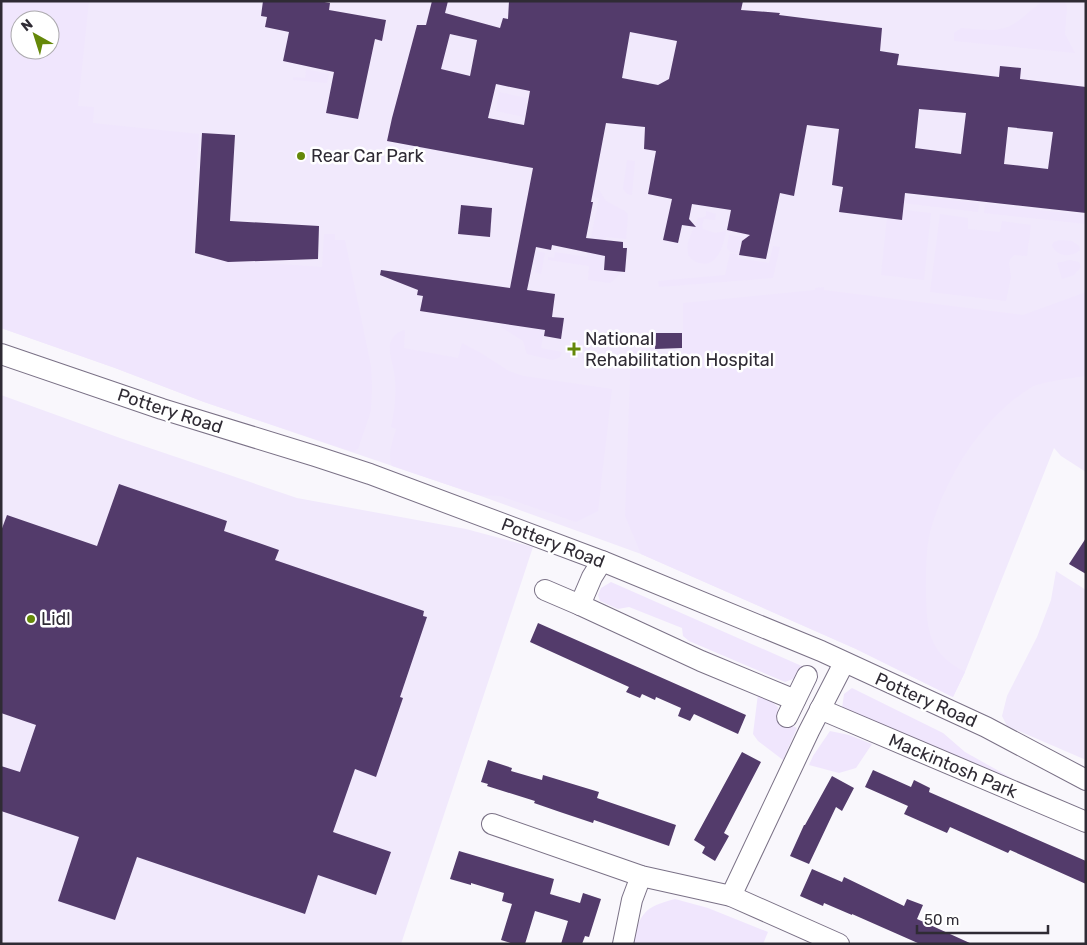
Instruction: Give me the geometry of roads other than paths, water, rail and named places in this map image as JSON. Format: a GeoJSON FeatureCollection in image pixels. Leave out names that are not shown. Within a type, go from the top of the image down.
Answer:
{"type":"FeatureCollection","features":[{"type":"Feature","properties":{"kind":"street","name":"Pottery Road"},"geometry":{"type":"LineString","coordinates":[[1,354],[162,409],[323,458],[602,561],[786,636],[986,727],[1086,780]]}},
{"type":"Feature","properties":{"kind":"street"},"geometry":{"type":"LineString","coordinates":[[580,605],[592,577],[602,561]]}},
{"type":"Feature","properties":{"kind":"street"},"geometry":{"type":"LineString","coordinates":[[545,590],[700,660],[791,709],[807,676]]}},
{"type":"Feature","properties":{"kind":"street"},"geometry":{"type":"LineString","coordinates":[[731,896],[820,709],[844,663]]}},
{"type":"Feature","properties":{"kind":"street","name":"Mackintosh Park"},"geometry":{"type":"LineString","coordinates":[[820,709],[1086,822]]}},
{"type":"Feature","properties":{"kind":"street"},"geometry":{"type":"LineString","coordinates":[[492,824],[641,876],[731,896],[839,944]]}},
{"type":"Feature","properties":{"kind":"street"},"geometry":{"type":"LineString","coordinates":[[623,944],[632,900],[641,876]]}},
{"type":"Feature","properties":{"kind":"place","name":"Rear Car Park"},"geometry":{"type":"Point","coordinates":[301,156]}},
{"type":"Feature","properties":{"kind":"place","name":"National Rehabilitation Hospital"},"geometry":{"type":"Point","coordinates":[574,349]}},
{"type":"Feature","properties":{"kind":"place","name":"Lidl"},"geometry":{"type":"Point","coordinates":[31,619]}}]}
